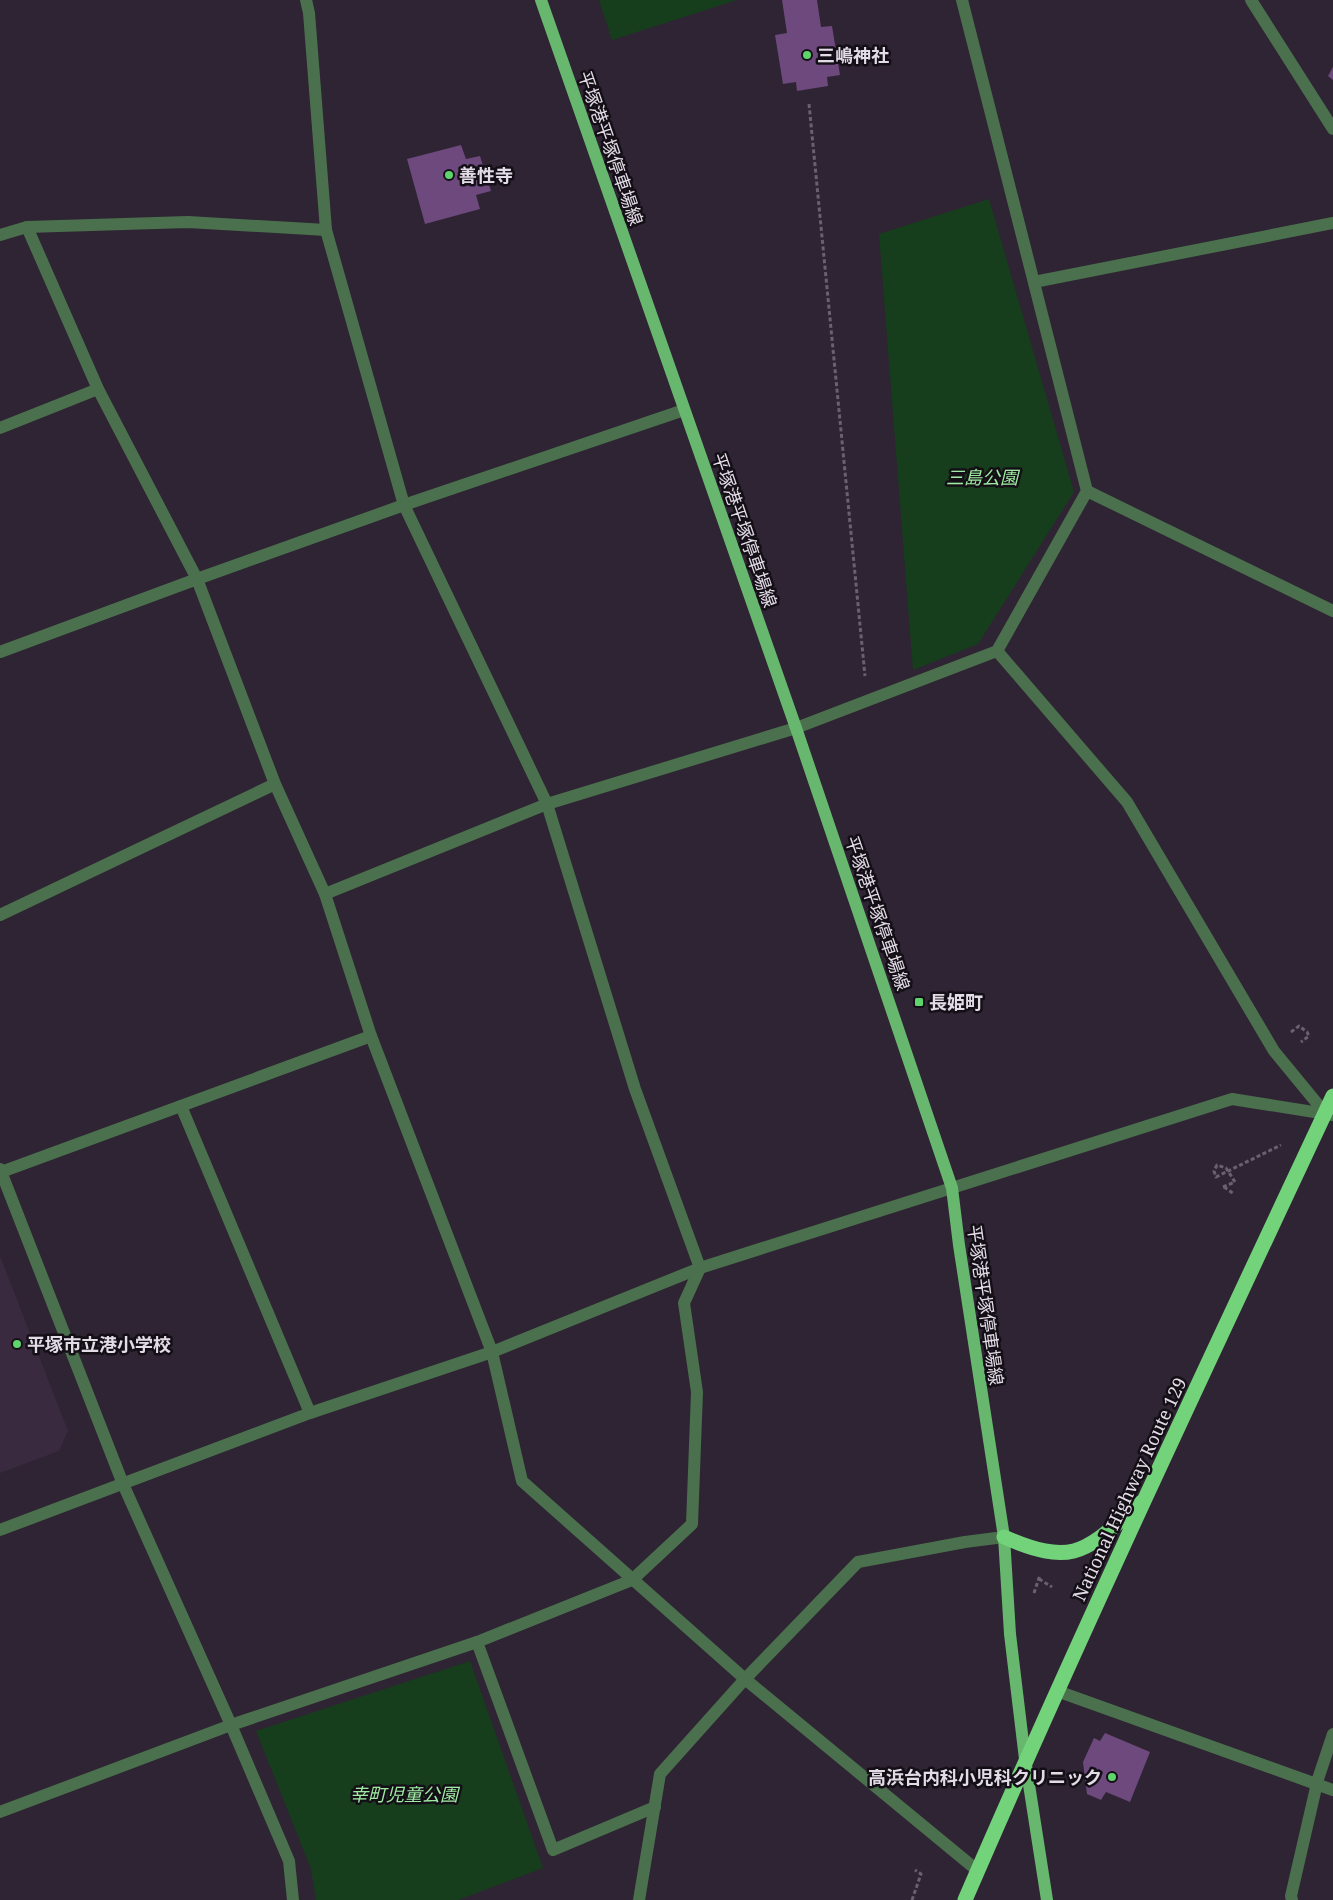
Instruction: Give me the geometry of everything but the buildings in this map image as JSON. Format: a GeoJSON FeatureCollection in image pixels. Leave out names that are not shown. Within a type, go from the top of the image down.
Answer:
{"type":"FeatureCollection","features":[{"type":"Feature","properties":{"kind":"highway","name":"National Highway Route 129"},"geometry":{"type":"LineString","coordinates":[[965,1900],[1057,1690],[1329,1114],[1333,1096]]}},
{"type":"Feature","properties":{"kind":"highway"},"geometry":{"type":"LineString","coordinates":[[1004,1537],[1048,1553],[1070,1553],[1094,1543],[1146,1499]]}},
{"type":"Feature","properties":{"kind":"main road","name":"平塚港平塚停車場線"},"geometry":{"type":"LineString","coordinates":[[541,0],[796,728],[952,1188],[1004,1537],[1010,1634],[1047,1900]]}},
{"type":"Feature","properties":{"kind":"street"},"geometry":{"type":"LineString","coordinates":[[0,1812],[231,1725],[477,1642],[632,1580],[692,1524],[696,1392],[684,1303],[700,1268],[635,1089],[547,804],[404,506],[326,230],[309,13],[306,0]]}},
{"type":"Feature","properties":{"kind":"street"},"geometry":{"type":"LineString","coordinates":[[325,894],[547,804],[796,728],[997,650],[1087,491],[962,0]]}},
{"type":"Feature","properties":{"kind":"street"},"geometry":{"type":"LineString","coordinates":[[1251,0],[1333,129]]}},
{"type":"Feature","properties":{"kind":"street"},"geometry":{"type":"LineString","coordinates":[[0,235],[28,227],[188,222],[326,230]]}},
{"type":"Feature","properties":{"kind":"street"},"geometry":{"type":"LineString","coordinates":[[1034,282],[1333,223]]}},
{"type":"Feature","properties":{"kind":"street"},"geometry":{"type":"LineString","coordinates":[[28,227],[98,389],[197,579],[275,784],[325,894],[371,1036],[492,1352],[522,1481],[745,1679],[978,1871]]}},
{"type":"Feature","properties":{"kind":"street"},"geometry":{"type":"LineString","coordinates":[[0,428],[98,389]]}},
{"type":"Feature","properties":{"kind":"street"},"geometry":{"type":"LineString","coordinates":[[0,652],[197,579],[684,410]]}},
{"type":"Feature","properties":{"kind":"street"},"geometry":{"type":"LineString","coordinates":[[1087,491],[1333,611]]}},
{"type":"Feature","properties":{"kind":"street"},"geometry":{"type":"LineString","coordinates":[[997,650],[1128,802],[1274,1051],[1329,1114]]}},
{"type":"Feature","properties":{"kind":"street"},"geometry":{"type":"LineString","coordinates":[[0,915],[275,784]]}},
{"type":"Feature","properties":{"kind":"street"},"geometry":{"type":"LineString","coordinates":[[294,1900],[289,1861],[231,1725],[122,1484],[1,1171],[371,1036]]}},
{"type":"Feature","properties":{"kind":"street"},"geometry":{"type":"LineString","coordinates":[[0,1530],[310,1413],[492,1352],[700,1268],[1232,1100],[1329,1114]]}},
{"type":"Feature","properties":{"kind":"street"},"geometry":{"type":"LineString","coordinates":[[181,1106],[310,1413]]}},
{"type":"Feature","properties":{"kind":"street"},"geometry":{"type":"LineString","coordinates":[[639,1900],[660,1774],[745,1679],[858,1562],[965,1542],[1004,1537]]}},
{"type":"Feature","properties":{"kind":"street"},"geometry":{"type":"LineString","coordinates":[[477,1642],[553,1850],[654,1807]]}},
{"type":"Feature","properties":{"kind":"street"},"geometry":{"type":"LineString","coordinates":[[1057,1690],[1333,1790]]}},
{"type":"Feature","properties":{"kind":"street"},"geometry":{"type":"LineString","coordinates":[[1292,1900],[1317,1785],[1333,1734]]}},
{"type":"Feature","properties":{"kind":"path"},"geometry":{"type":"LineString","coordinates":[[809,104],[868,700]]}},
{"type":"Feature","properties":{"kind":"path"},"geometry":{"type":"LineString","coordinates":[[1287,1034],[1300,1026],[1309,1036],[1301,1042]]}},
{"type":"Feature","properties":{"kind":"path"},"geometry":{"type":"LineString","coordinates":[[1234,1194],[1223,1187],[1235,1182],[1226,1168],[1217,1165],[1214,1171],[1216,1177],[1283,1144]]}},
{"type":"Feature","properties":{"kind":"path"},"geometry":{"type":"LineString","coordinates":[[1031,1598],[1042,1571]]}},
{"type":"Feature","properties":{"kind":"path"},"geometry":{"type":"LineString","coordinates":[[1039,1580],[1052,1587]]}},
{"type":"Feature","properties":{"kind":"path"},"geometry":{"type":"LineString","coordinates":[[912,1900],[921,1874],[915,1870]]}},
{"type":"Feature","properties":{"kind":"shaded area","name":"平塚市立港小学校"},"geometry":{"type":"Polygon","coordinates":[[[0,1256],[68,1431],[59,1451],[0,1473],[0,1256]]]}},
{"type":"Feature","properties":{"kind":"green space"},"geometry":{"type":"Polygon","coordinates":[[[599,0],[737,0],[612,40],[599,0]]]}},
{"type":"Feature","properties":{"kind":"green space","name":"三島公園"},"geometry":{"type":"Polygon","coordinates":[[[989,199],[1074,492],[978,644],[913,670],[879,234],[989,199]]]}},
{"type":"Feature","properties":{"kind":"green space","name":"幸町児童公園"},"geometry":{"type":"Polygon","coordinates":[[[470,1661],[543,1868],[458,1900],[316,1900],[311,1869],[256,1731],[470,1661]]]}},
{"type":"Feature","properties":{"kind":"place","name":"三嶋神社"},"geometry":{"type":"Point","coordinates":[807,55]}},
{"type":"Feature","properties":{"kind":"place","name":"善性寺"},"geometry":{"type":"Point","coordinates":[449,175]}},
{"type":"Feature","properties":{"kind":"place","name":"長姫町"},"geometry":{"type":"Point","coordinates":[919,1002]}},
{"type":"Feature","properties":{"kind":"place","name":"平塚市立港小学校"},"geometry":{"type":"Point","coordinates":[17,1344]}},
{"type":"Feature","properties":{"kind":"place","name":"高浜台内科小児科クリニック"},"geometry":{"type":"Point","coordinates":[1112,1777]}}]}
